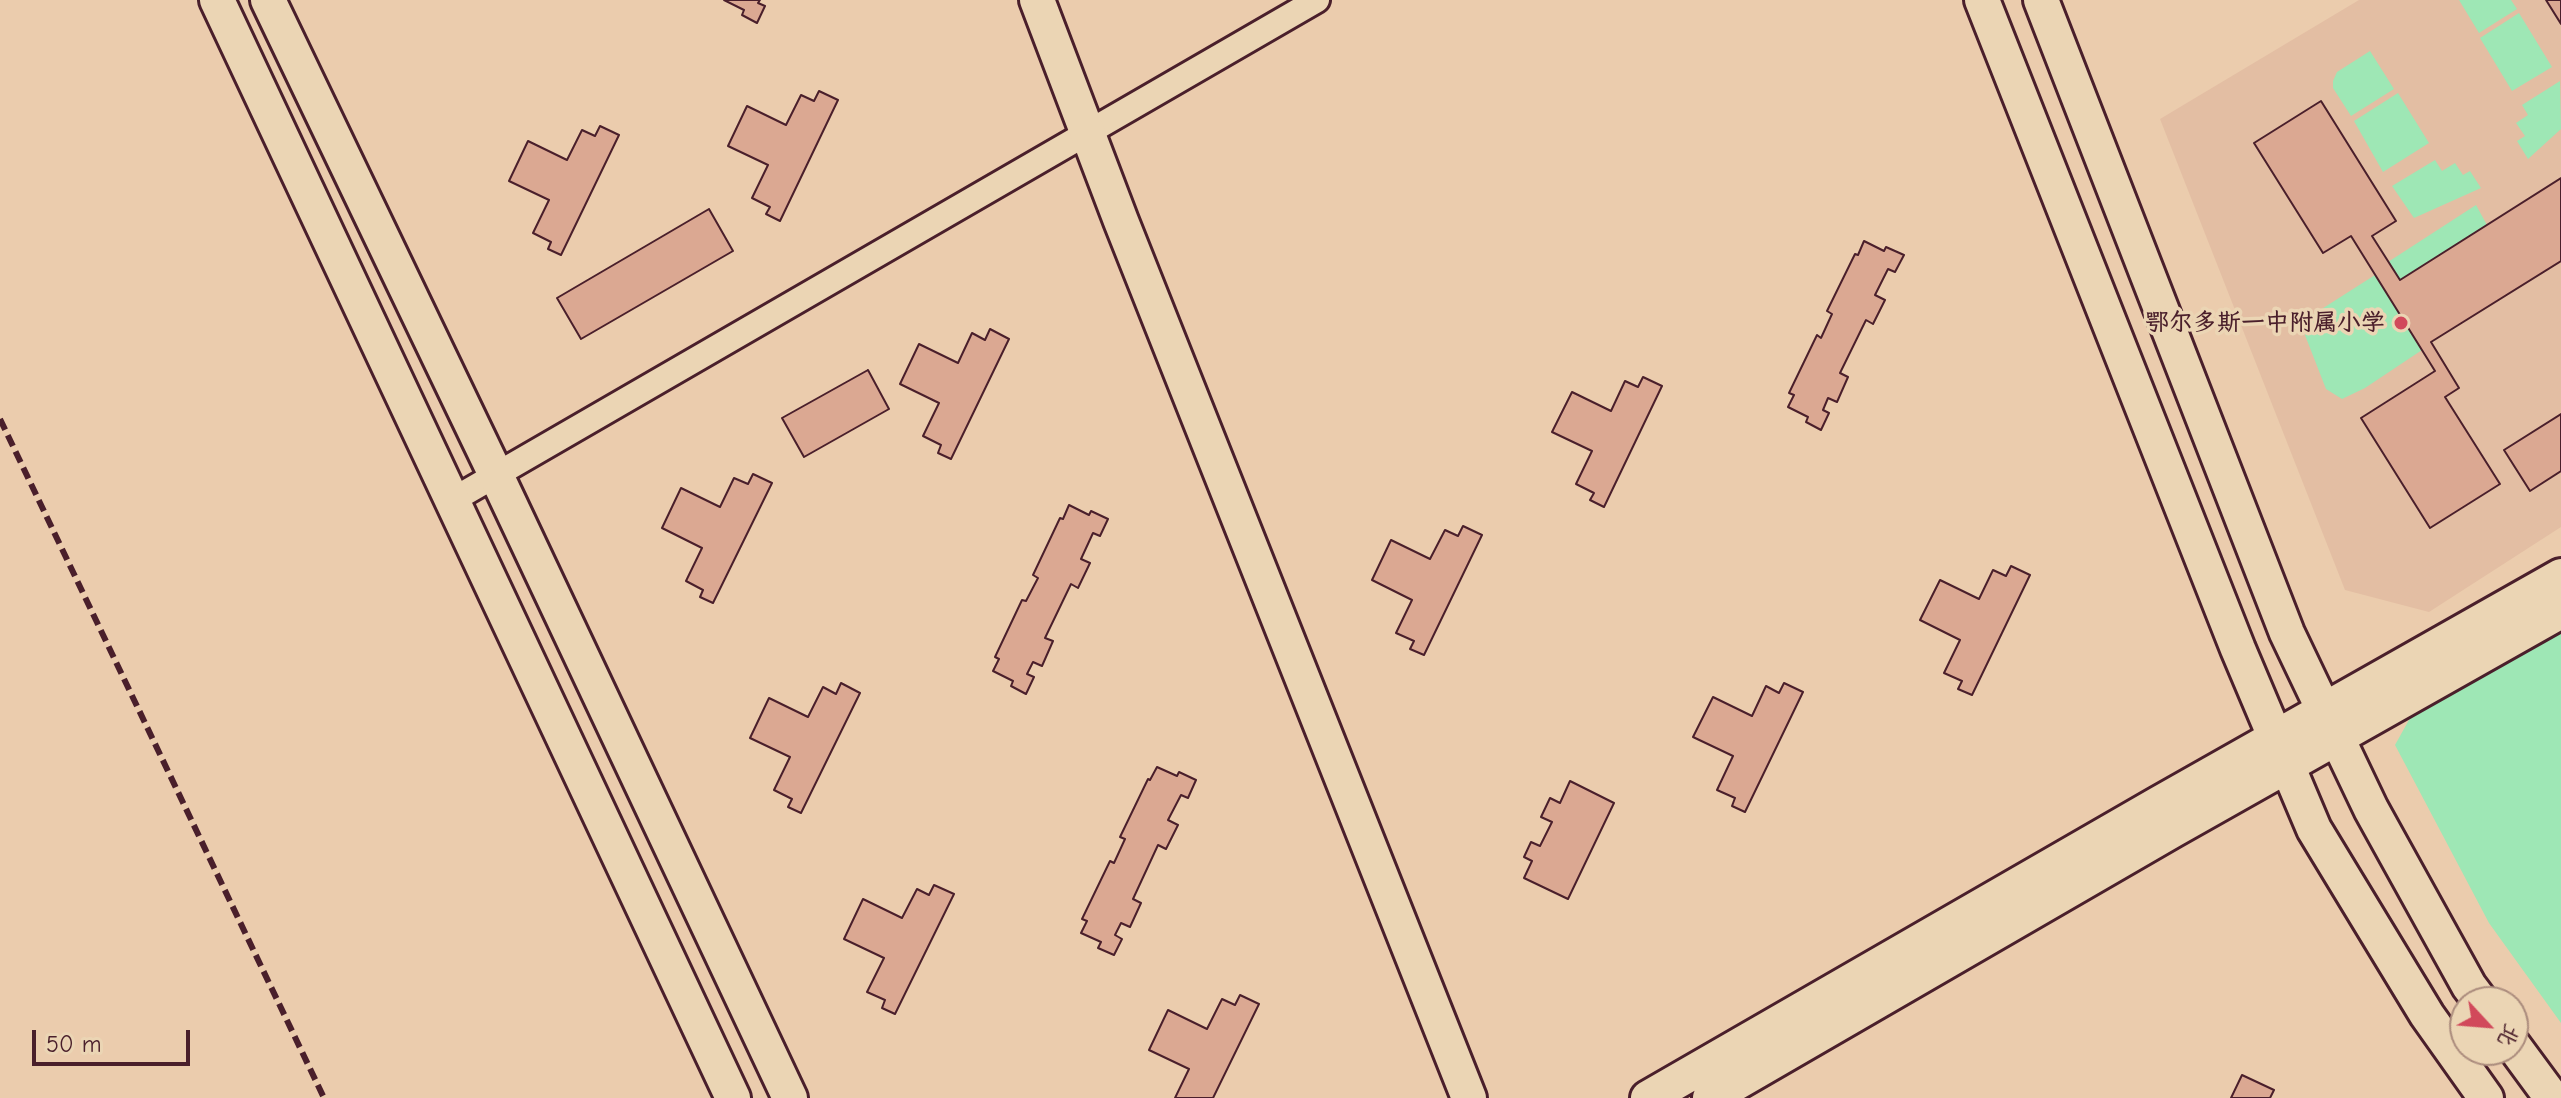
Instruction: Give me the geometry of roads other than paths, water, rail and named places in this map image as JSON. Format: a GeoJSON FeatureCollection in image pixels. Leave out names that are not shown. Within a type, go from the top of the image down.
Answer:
{"type":"FeatureCollection","features":[{"type":"Feature","properties":{"kind":"street"},"geometry":{"type":"LineString","coordinates":[[217,0],[733,1098]]}},
{"type":"Feature","properties":{"kind":"street"},"geometry":{"type":"LineString","coordinates":[[268,0],[790,1098]]}},
{"type":"Feature","properties":{"kind":"street"},"geometry":{"type":"LineString","coordinates":[[1037,0],[1469,1098]]}},
{"type":"Feature","properties":{"kind":"street"},"geometry":{"type":"LineString","coordinates":[[451,501],[1317,0]]}},
{"type":"Feature","properties":{"kind":"street"},"geometry":{"type":"LineString","coordinates":[[1982,0],[2238,649],[2322,843],[2427,1015],[2486,1098]]}},
{"type":"Feature","properties":{"kind":"street"},"geometry":{"type":"LineString","coordinates":[[2041,0],[2287,633],[2371,809],[2469,986]]}},
{"type":"Feature","properties":{"kind":"street"},"geometry":{"type":"LineString","coordinates":[[2331,723],[2561,576]]}},
{"type":"Feature","properties":{"kind":"street"},"geometry":{"type":"LineString","coordinates":[[1648,1098],[2331,723],[2561,611]]}},
{"type":"Feature","properties":{"kind":"street"},"geometry":{"type":"LineString","coordinates":[[1710,1098],[2281,751]]}},
{"type":"Feature","properties":{"kind":"street"},"geometry":{"type":"LineString","coordinates":[[2528,1066],[2552,1098]]}},
{"type":"Feature","properties":{"kind":"railway"},"geometry":{"type":"LineString","coordinates":[[0,419],[324,1098]]}},
{"type":"Feature","properties":{"kind":"place","name":"鄂尔多斯一中附属小学"},"geometry":{"type":"Point","coordinates":[2401,323]}}]}
